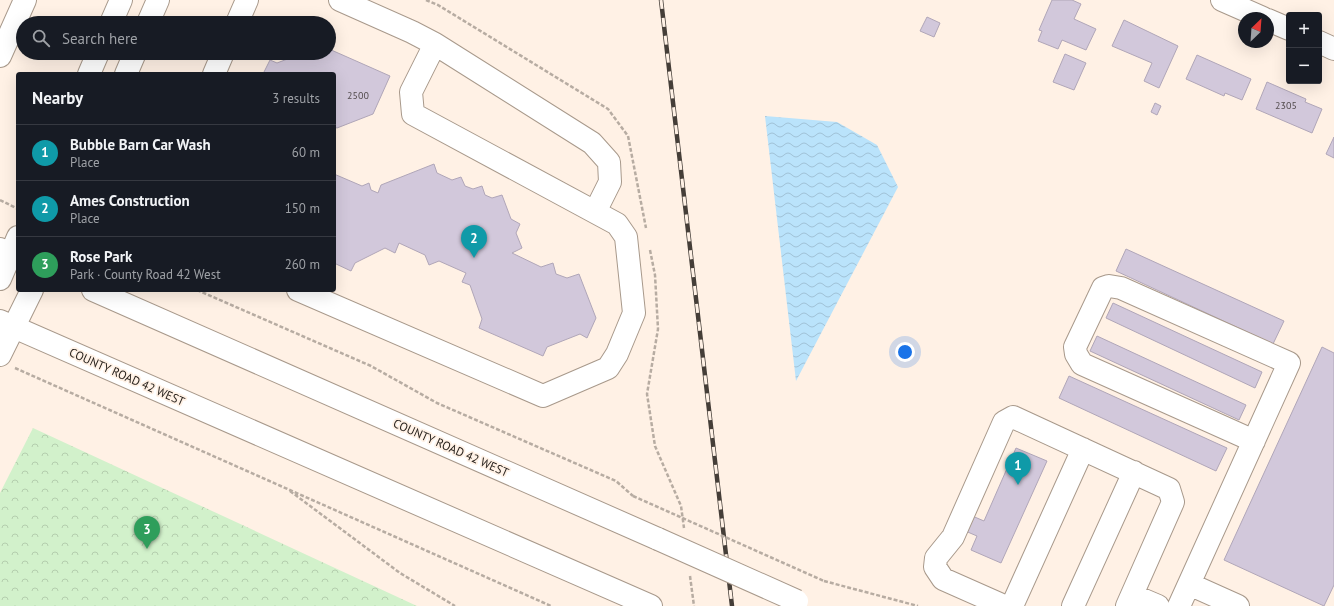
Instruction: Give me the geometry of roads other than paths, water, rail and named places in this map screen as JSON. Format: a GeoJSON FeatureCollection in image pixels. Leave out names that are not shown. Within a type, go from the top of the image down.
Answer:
{"type":"FeatureCollection","features":[{"type":"Feature","properties":{"kind":"main road"},"geometry":{"type":"LineString","coordinates":[[18,16],[25,0]]}},
{"type":"Feature","properties":{"kind":"main road"},"geometry":{"type":"LineString","coordinates":[[114,16],[121,0]]}},
{"type":"Feature","properties":{"kind":"main road"},"geometry":{"type":"LineString","coordinates":[[151,16],[158,0]]}},
{"type":"Feature","properties":{"kind":"main road"},"geometry":{"type":"LineString","coordinates":[[240,16],[247,0]]}},
{"type":"Feature","properties":{"kind":"main road"},"geometry":{"type":"LineString","coordinates":[[340,0],[412,32],[435,44],[592,144],[609,162],[610,182],[595,212]]}},
{"type":"Feature","properties":{"kind":"main road"},"geometry":{"type":"LineString","coordinates":[[1222,0],[1249,12]]}},
{"type":"Feature","properties":{"kind":"main road"},"geometry":{"type":"LineString","coordinates":[[0,56],[16,20]]}},
{"type":"Feature","properties":{"kind":"main road"},"geometry":{"type":"LineString","coordinates":[[1274,23],[1286,28]]}},
{"type":"Feature","properties":{"kind":"main road"},"geometry":{"type":"LineString","coordinates":[[303,292],[543,396],[608,368],[617,354],[634,313],[626,237],[617,224],[413,114],[411,92],[435,44]]}},
{"type":"Feature","properties":{"kind":"main road"},"geometry":{"type":"LineString","coordinates":[[90,72],[95,60]]}},
{"type":"Feature","properties":{"kind":"main road"},"geometry":{"type":"LineString","coordinates":[[127,72],[132,60]]}},
{"type":"Feature","properties":{"kind":"main road"},"geometry":{"type":"LineString","coordinates":[[215,72],[220,60]]}},
{"type":"Feature","properties":{"kind":"main road"},"geometry":{"type":"LineString","coordinates":[[0,279],[12,249]]}},
{"type":"Feature","properties":{"kind":"main road"},"geometry":{"type":"LineString","coordinates":[[1179,606],[1190,584],[1289,363],[1121,288],[1109,286],[1103,288],[1075,347],[1076,354],[1082,364],[1254,441]]}},
{"type":"Feature","properties":{"kind":"main road"},"geometry":{"type":"LineString","coordinates":[[6,361],[7,324],[31,292]]}},
{"type":"Feature","properties":{"kind":"main road","name":"COUNTY ROAD 42 WEST"},"geometry":{"type":"LineString","coordinates":[[98,292],[803,603]]}},
{"type":"Feature","properties":{"kind":"main road","name":"COUNTY ROAD 42 WEST"},"geometry":{"type":"LineString","coordinates":[[7,324],[650,606]]}},
{"type":"Feature","properties":{"kind":"main road"},"geometry":{"type":"LineString","coordinates":[[1004,606],[943,579],[935,567],[936,558],[953,537],[1004,422],[1013,417],[1169,489],[1173,502],[1130,600],[1158,606]]}},
{"type":"Feature","properties":{"kind":"main road"},"geometry":{"type":"LineString","coordinates":[[1012,606],[1083,449]]}},
{"type":"Feature","properties":{"kind":"main road"},"geometry":{"type":"LineString","coordinates":[[1073,606],[1134,472]]}},
{"type":"Feature","properties":{"kind":"main road"},"geometry":{"type":"LineString","coordinates":[[1190,584],[1238,606]]}},
{"type":"Feature","properties":{"kind":"water"},"geometry":{"type":"Polygon","coordinates":[[[765,116],[837,122],[877,145],[898,187],[796,381],[765,116]]]}},
{"type":"Feature","properties":{"kind":"railway"},"geometry":{"type":"LineString","coordinates":[[661,0],[732,606]]}},
{"type":"Feature","properties":{"kind":"place","name":"Ames Construction"},"geometry":{"type":"Point","coordinates":[474,258]}},
{"type":"Feature","properties":{"kind":"place","name":"Bubble Barn Car Wash"},"geometry":{"type":"Point","coordinates":[1018,485]}},
{"type":"Feature","properties":{"kind":"place","name":"Rose Park"},"geometry":{"type":"Point","coordinates":[147,549]}}]}
